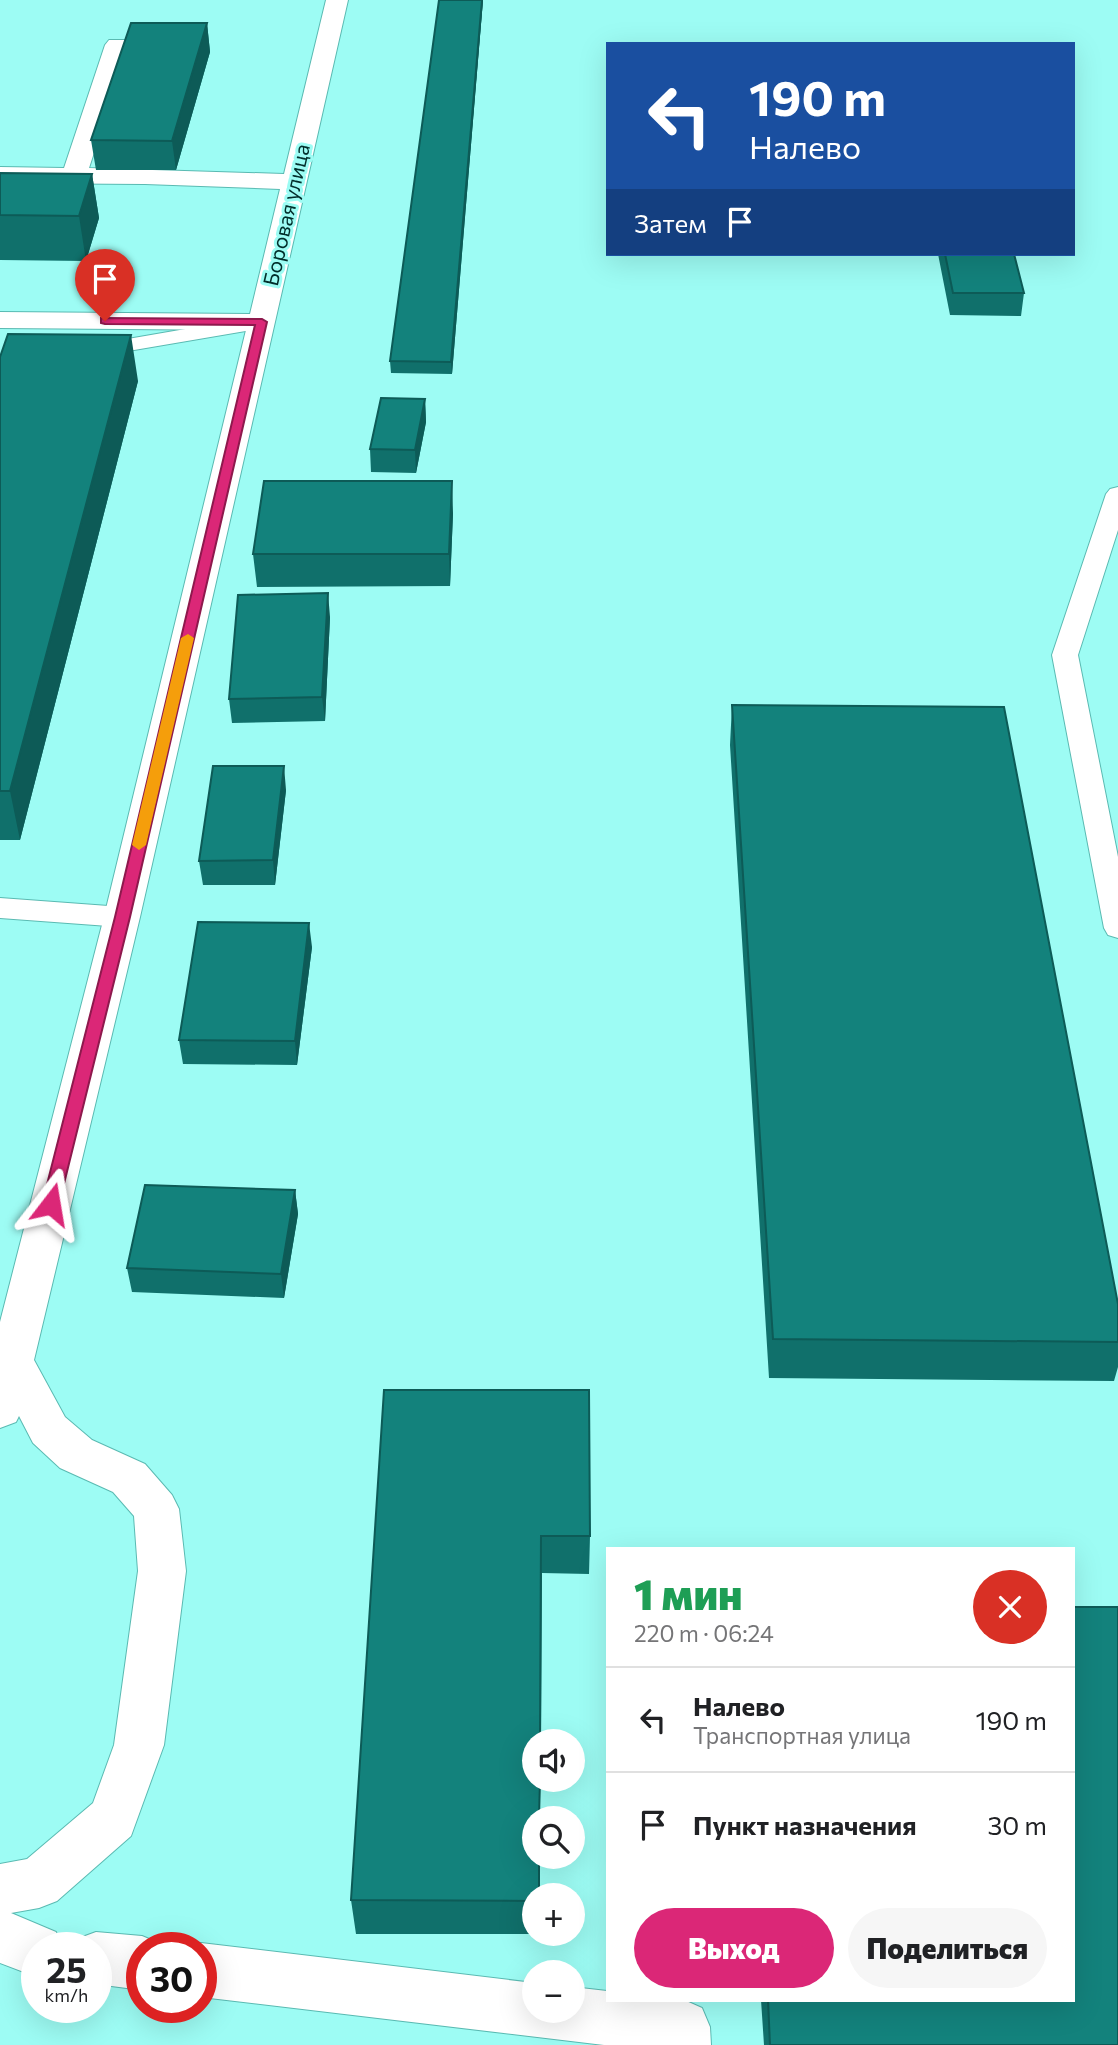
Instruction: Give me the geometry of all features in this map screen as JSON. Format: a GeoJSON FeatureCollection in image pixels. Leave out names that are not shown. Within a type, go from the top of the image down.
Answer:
{"type":"FeatureCollection","features":[{"type":"Feature","properties":{"kind":"street","name":"Боровая улица"},"geometry":{"type":"LineString","coordinates":[[0,1409],[122,917],[337,0]]}},
{"type":"Feature","properties":{"kind":"street"},"geometry":{"type":"LineString","coordinates":[[74,175],[117,46]]}},
{"type":"Feature","properties":{"kind":"street"},"geometry":{"type":"LineString","coordinates":[[0,176],[74,175],[295,182]]}},
{"type":"Feature","properties":{"kind":"street"},"geometry":{"type":"LineString","coordinates":[[0,320],[262,322]]}},
{"type":"Feature","properties":{"kind":"street"},"geometry":{"type":"LineString","coordinates":[[0,1889],[39,1883],[113,1819],[139,1745],[162,1572],[156,1509],[129,1478],[76,1454],[49,1430],[12,1361]]}},
{"type":"Feature","properties":{"kind":"street"},"geometry":{"type":"LineString","coordinates":[[0,1934],[21,1946]]}},
{"type":"Feature","properties":{"kind":"street"},"geometry":{"type":"LineString","coordinates":[[217,1972],[522,2009]]}},
{"type":"Feature","properties":{"kind":"street"},"geometry":{"type":"LineString","coordinates":[[585,2016],[683,2027],[684,2045]]}},
{"type":"Feature","properties":{"kind":"lane"},"geometry":{"type":"LineString","coordinates":[[69,355],[262,322]]}},
{"type":"Feature","properties":{"kind":"lane"},"geometry":{"type":"LineString","coordinates":[[1118,494],[1065,655],[1118,928]]}},
{"type":"Feature","properties":{"kind":"lane"},"geometry":{"type":"LineString","coordinates":[[0,908],[122,917]]}},
{"type":"Feature","properties":{"kind":"building"},"geometry":{"type":"Polygon","coordinates":[[[439,0],[482,0],[451,362],[390,361],[439,0]]]}},
{"type":"Feature","properties":{"kind":"building"},"geometry":{"type":"Polygon","coordinates":[[[131,23],[207,23],[172,141],[91,140],[131,23]]]}},
{"type":"Feature","properties":{"kind":"building"},"geometry":{"type":"Polygon","coordinates":[[[0,173],[92,174],[79,216],[0,215],[0,173]]]}},
{"type":"Feature","properties":{"kind":"building"},"geometry":{"type":"Polygon","coordinates":[[[945,256],[1015,256],[1024,293],[953,293],[945,256]]]}},
{"type":"Feature","properties":{"kind":"building"},"geometry":{"type":"Polygon","coordinates":[[[8,334],[131,335],[10,791],[0,791],[0,357],[8,334]]]}},
{"type":"Feature","properties":{"kind":"building"},"geometry":{"type":"Polygon","coordinates":[[[381,398],[425,399],[415,450],[370,449],[381,398]]]}},
{"type":"Feature","properties":{"kind":"building"},"geometry":{"type":"Polygon","coordinates":[[[264,481],[452,481],[449,554],[253,554],[264,481]]]}},
{"type":"Feature","properties":{"kind":"building"},"geometry":{"type":"Polygon","coordinates":[[[328,593],[322,697],[229,699],[238,595],[328,593]]]}},
{"type":"Feature","properties":{"kind":"building"},"geometry":{"type":"Polygon","coordinates":[[[732,705],[1004,707],[1118,1304],[1118,1342],[773,1339],[732,705]]]}},
{"type":"Feature","properties":{"kind":"building"},"geometry":{"type":"Polygon","coordinates":[[[213,766],[284,766],[273,860],[199,861],[213,766]]]}},
{"type":"Feature","properties":{"kind":"building"},"geometry":{"type":"Polygon","coordinates":[[[198,922],[309,923],[295,1041],[179,1040],[198,922]]]}},
{"type":"Feature","properties":{"kind":"building"},"geometry":{"type":"Polygon","coordinates":[[[145,1185],[295,1190],[281,1274],[127,1268],[145,1185]]]}},
{"type":"Feature","properties":{"kind":"building"},"geometry":{"type":"Polygon","coordinates":[[[384,1390],[589,1390],[590,1536],[541,1536],[540,1729],[522,1729],[522,1792],[540,1792],[539,1806],[522,1806],[522,1869],[539,1869],[539,1883],[522,1883],[522,1901],[351,1900],[384,1390]]]}},
{"type":"Feature","properties":{"kind":"building"},"geometry":{"type":"Polygon","coordinates":[[[1075,1607],[1118,1607],[1118,2045],[770,2045],[768,2002],[1075,2002],[1075,1607]]]}},
{"type":"Feature","properties":{"kind":"slow traffic"},"geometry":{"type":"LineString","coordinates":[[139,845],[188,638]]}},
{"type":"Feature","properties":{"kind":"route"},"geometry":{"type":"LineString","coordinates":[[51,1204],[122,917],[262,322],[105,321]]}}]}
